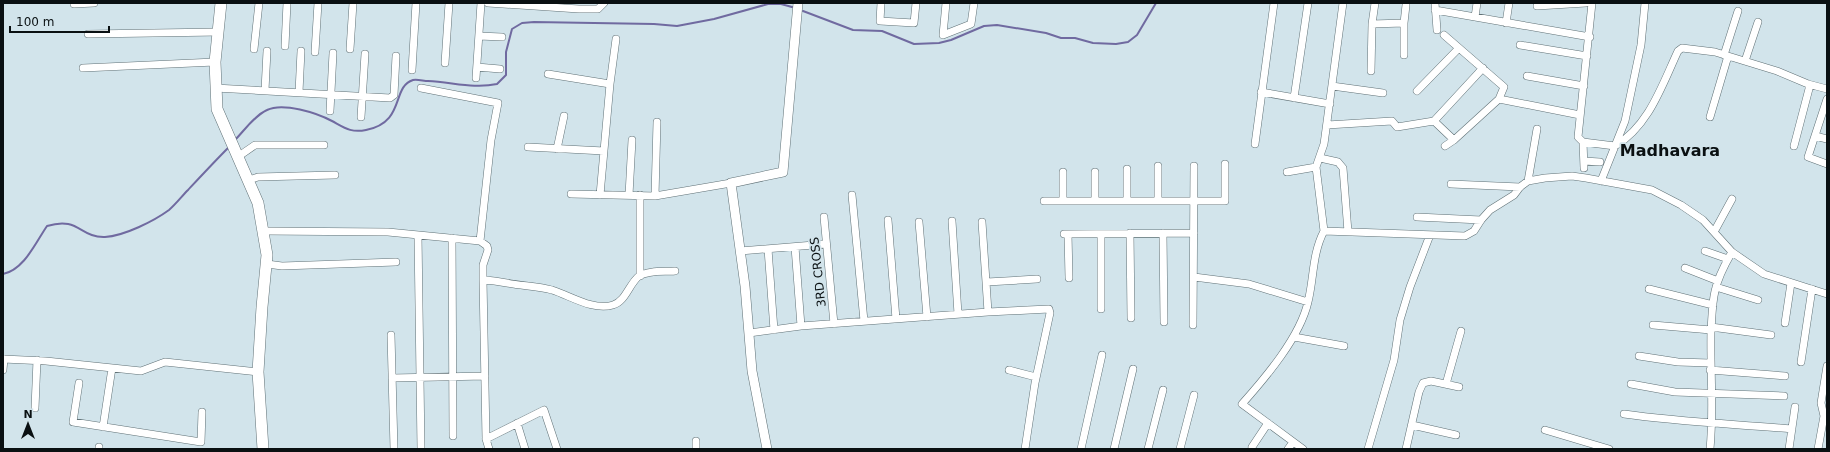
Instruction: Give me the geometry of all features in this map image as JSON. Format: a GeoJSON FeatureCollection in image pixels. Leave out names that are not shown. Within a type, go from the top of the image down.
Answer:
{"type":"FeatureCollection","features":[{"type":"Feature","properties":{"kind":"main road"},"geometry":{"type":"LineString","coordinates":[[221,3],[215,62],[217,109],[239,155],[258,203],[264,231],[267,264],[262,307],[258,372],[263,449]]}},
{"type":"Feature","properties":{"kind":"street"},"geometry":{"type":"LineString","coordinates":[[74,4],[94,3]]}},
{"type":"Feature","properties":{"kind":"street"},"geometry":{"type":"LineString","coordinates":[[254,49],[259,3]]}},
{"type":"Feature","properties":{"kind":"street"},"geometry":{"type":"LineString","coordinates":[[285,46],[287,3]]}},
{"type":"Feature","properties":{"kind":"street"},"geometry":{"type":"LineString","coordinates":[[315,52],[318,3]]}},
{"type":"Feature","properties":{"kind":"street"},"geometry":{"type":"LineString","coordinates":[[350,49],[353,3]]}},
{"type":"Feature","properties":{"kind":"street"},"geometry":{"type":"LineString","coordinates":[[412,70],[416,3]]}},
{"type":"Feature","properties":{"kind":"street"},"geometry":{"type":"LineString","coordinates":[[445,63],[449,3]]}},
{"type":"Feature","properties":{"kind":"street"},"geometry":{"type":"LineString","coordinates":[[476,78],[480,3]]}},
{"type":"Feature","properties":{"kind":"street"},"geometry":{"type":"LineString","coordinates":[[488,3],[598,9],[604,3]]}},
{"type":"Feature","properties":{"kind":"street"},"geometry":{"type":"LineString","coordinates":[[571,194],[655,196],[731,183],[782,172],[798,3]]}},
{"type":"Feature","properties":{"kind":"street"},"geometry":{"type":"LineString","coordinates":[[881,3],[880,21],[914,23],[916,3]]}},
{"type":"Feature","properties":{"kind":"street"},"geometry":{"type":"LineString","coordinates":[[946,3],[943,35],[971,24],[974,3]]}},
{"type":"Feature","properties":{"kind":"street"},"geometry":{"type":"LineString","coordinates":[[1255,144],[1274,3]]}},
{"type":"Feature","properties":{"kind":"street"},"geometry":{"type":"LineString","coordinates":[[1294,98],[1308,3]]}},
{"type":"Feature","properties":{"kind":"street"},"geometry":{"type":"LineString","coordinates":[[1303,449],[1242,404],[1294,337],[1308,302],[1314,258],[1318,241],[1324,231],[1316,166],[1320,158],[1327,124],[1343,3]]}},
{"type":"Feature","properties":{"kind":"street"},"geometry":{"type":"LineString","coordinates":[[1371,70],[1372,24],[1375,3]]}},
{"type":"Feature","properties":{"kind":"street"},"geometry":{"type":"LineString","coordinates":[[1475,17],[1477,3]]}},
{"type":"Feature","properties":{"kind":"street"},"geometry":{"type":"LineString","coordinates":[[1506,23],[1509,3]]}},
{"type":"Feature","properties":{"kind":"street"},"geometry":{"type":"LineString","coordinates":[[1537,6],[1586,3]]}},
{"type":"Feature","properties":{"kind":"street"},"geometry":{"type":"LineString","coordinates":[[1592,3],[1590,37],[1578,137],[1583,142],[1615,146],[1635,132],[1645,119],[1678,51],[1682,48],[1726,55],[1777,71],[1810,85],[1827,89]]}},
{"type":"Feature","properties":{"kind":"street"},"geometry":{"type":"LineString","coordinates":[[1600,181],[1625,121],[1641,45],[1645,3]]}},
{"type":"Feature","properties":{"kind":"street"},"geometry":{"type":"LineString","coordinates":[[1404,55],[1404,22],[1406,5]]}},
{"type":"Feature","properties":{"kind":"street"},"geometry":{"type":"LineString","coordinates":[[1437,30],[1435,7],[1506,23],[1590,37]]}},
{"type":"Feature","properties":{"kind":"street"},"geometry":{"type":"LineString","coordinates":[[1710,117],[1738,12]]}},
{"type":"Feature","properties":{"kind":"street"},"geometry":{"type":"LineString","coordinates":[[1372,24],[1404,22]]}},
{"type":"Feature","properties":{"kind":"street"},"geometry":{"type":"LineString","coordinates":[[1745,61],[1758,22]]}},
{"type":"Feature","properties":{"kind":"street"},"geometry":{"type":"LineString","coordinates":[[88,34],[218,32]]}},
{"type":"Feature","properties":{"kind":"street"},"geometry":{"type":"LineString","coordinates":[[1444,35],[1504,87],[1498,99],[1454,140],[1445,146]]}},
{"type":"Feature","properties":{"kind":"street"},"geometry":{"type":"LineString","coordinates":[[478,36],[502,37]]}},
{"type":"Feature","properties":{"kind":"street"},"geometry":{"type":"LineString","coordinates":[[600,195],[610,84],[616,39]]}},
{"type":"Feature","properties":{"kind":"street"},"geometry":{"type":"LineString","coordinates":[[1520,45],[1587,56]]}},
{"type":"Feature","properties":{"kind":"street"},"geometry":{"type":"LineString","coordinates":[[1417,91],[1459,48]]}},
{"type":"Feature","properties":{"kind":"street"},"geometry":{"type":"LineString","coordinates":[[266,90],[267,51]]}},
{"type":"Feature","properties":{"kind":"street"},"geometry":{"type":"LineString","coordinates":[[299,92],[301,51]]}},
{"type":"Feature","properties":{"kind":"street"},"geometry":{"type":"LineString","coordinates":[[330,111],[333,53]]}},
{"type":"Feature","properties":{"kind":"street"},"geometry":{"type":"LineString","coordinates":[[361,117],[365,54]]}},
{"type":"Feature","properties":{"kind":"street"},"geometry":{"type":"LineString","coordinates":[[215,88],[390,98],[394,95],[396,56]]}},
{"type":"Feature","properties":{"kind":"street"},"geometry":{"type":"LineString","coordinates":[[83,68],[215,62]]}},
{"type":"Feature","properties":{"kind":"street"},"geometry":{"type":"LineString","coordinates":[[477,67],[500,69]]}},
{"type":"Feature","properties":{"kind":"street"},"geometry":{"type":"LineString","coordinates":[[1327,124],[1392,122],[1397,127],[1434,121],[1483,68]]}},
{"type":"Feature","properties":{"kind":"street"},"geometry":{"type":"LineString","coordinates":[[548,74],[610,84]]}},
{"type":"Feature","properties":{"kind":"street"},"geometry":{"type":"LineString","coordinates":[[1528,76],[1584,86]]}},
{"type":"Feature","properties":{"kind":"street"},"geometry":{"type":"LineString","coordinates":[[1794,146],[1810,85]]}},
{"type":"Feature","properties":{"kind":"street"},"geometry":{"type":"LineString","coordinates":[[1332,86],[1383,93]]}},
{"type":"Feature","properties":{"kind":"street"},"geometry":{"type":"LineString","coordinates":[[421,88],[498,103],[491,140],[480,241]]}},
{"type":"Feature","properties":{"kind":"street"},"geometry":{"type":"LineString","coordinates":[[1261,92],[1330,104]]}},
{"type":"Feature","properties":{"kind":"street"},"geometry":{"type":"LineString","coordinates":[[1498,99],[1580,116]]}},
{"type":"Feature","properties":{"kind":"street"},"geometry":{"type":"LineString","coordinates":[[1827,99],[1808,158],[1827,164]]}},
{"type":"Feature","properties":{"kind":"street"},"geometry":{"type":"LineString","coordinates":[[557,149],[564,116]]}},
{"type":"Feature","properties":{"kind":"street"},"geometry":{"type":"LineString","coordinates":[[1434,121],[1454,140]]}},
{"type":"Feature","properties":{"kind":"street"},"geometry":{"type":"LineString","coordinates":[[655,196],[657,122]]}},
{"type":"Feature","properties":{"kind":"street"},"geometry":{"type":"LineString","coordinates":[[1528,181],[1537,129]]}},
{"type":"Feature","properties":{"kind":"street"},"geometry":{"type":"LineString","coordinates":[[1815,136],[1827,139]]}},
{"type":"Feature","properties":{"kind":"street"},"geometry":{"type":"LineString","coordinates":[[629,195],[632,140]]}},
{"type":"Feature","properties":{"kind":"street"},"geometry":{"type":"LineString","coordinates":[[1583,142],[1584,165],[1600,162]]}},
{"type":"Feature","properties":{"kind":"street"},"geometry":{"type":"LineString","coordinates":[[239,155],[255,145],[324,145]]}},
{"type":"Feature","properties":{"kind":"street"},"geometry":{"type":"LineString","coordinates":[[528,147],[604,152]]}},
{"type":"Feature","properties":{"kind":"street"},"geometry":{"type":"LineString","coordinates":[[1320,158],[1338,162],[1343,168],[1348,232]]}},
{"type":"Feature","properties":{"kind":"street"},"geometry":{"type":"LineString","coordinates":[[1044,201],[1225,201],[1225,164]]}},
{"type":"Feature","properties":{"kind":"street"},"geometry":{"type":"LineString","coordinates":[[1158,166],[1158,201]]}},
{"type":"Feature","properties":{"kind":"street"},"geometry":{"type":"LineString","coordinates":[[1193,325],[1194,166]]}},
{"type":"Feature","properties":{"kind":"street"},"geometry":{"type":"LineString","coordinates":[[1287,172],[1316,166]]}},
{"type":"Feature","properties":{"kind":"street"},"geometry":{"type":"LineString","coordinates":[[1127,169],[1127,201]]}},
{"type":"Feature","properties":{"kind":"street"},"geometry":{"type":"LineString","coordinates":[[1063,172],[1063,201]]}},
{"type":"Feature","properties":{"kind":"street"},"geometry":{"type":"LineString","coordinates":[[1095,172],[1095,201]]}},
{"type":"Feature","properties":{"kind":"street"},"geometry":{"type":"LineString","coordinates":[[249,180],[258,177],[335,175]]}},
{"type":"Feature","properties":{"kind":"street"},"geometry":{"type":"LineString","coordinates":[[1324,231],[1466,236],[1474,231],[1490,210],[1514,195],[1520,187],[1528,181],[1572,176],[1652,190],[1681,205],[1703,220],[1732,252],[1764,274],[1827,294]]}},
{"type":"Feature","properties":{"kind":"street"},"geometry":{"type":"LineString","coordinates":[[731,183],[740,251],[752,371],[767,449]]}},
{"type":"Feature","properties":{"kind":"street"},"geometry":{"type":"LineString","coordinates":[[1451,184],[1520,187]]}},
{"type":"Feature","properties":{"kind":"street"},"geometry":{"type":"LineString","coordinates":[[640,195],[640,276]]}},
{"type":"Feature","properties":{"kind":"street"},"geometry":{"type":"LineString","coordinates":[[852,195],[864,321]]}},
{"type":"Feature","properties":{"kind":"street"},"geometry":{"type":"LineString","coordinates":[[1714,232],[1732,199]]}},
{"type":"Feature","properties":{"kind":"street","name":"3RD CROSS"},"geometry":{"type":"LineString","coordinates":[[824,217],[834,324]]}},
{"type":"Feature","properties":{"kind":"street"},"geometry":{"type":"LineString","coordinates":[[1417,217],[1481,220]]}},
{"type":"Feature","properties":{"kind":"street"},"geometry":{"type":"LineString","coordinates":[[888,220],[896,319]]}},
{"type":"Feature","properties":{"kind":"street"},"geometry":{"type":"LineString","coordinates":[[952,221],[958,314]]}},
{"type":"Feature","properties":{"kind":"street"},"geometry":{"type":"LineString","coordinates":[[919,222],[927,317]]}},
{"type":"Feature","properties":{"kind":"street"},"geometry":{"type":"LineString","coordinates":[[982,222],[988,312]]}},
{"type":"Feature","properties":{"kind":"street"},"geometry":{"type":"LineString","coordinates":[[264,231],[388,232],[480,241],[487,246],[488,250],[484,265],[483,280],[486,439],[489,449]]}},
{"type":"Feature","properties":{"kind":"street"},"geometry":{"type":"LineString","coordinates":[[1130,233],[1131,318]]}},
{"type":"Feature","properties":{"kind":"street"},"geometry":{"type":"LineString","coordinates":[[1163,233],[1164,322]]}},
{"type":"Feature","properties":{"kind":"street"},"geometry":{"type":"LineString","coordinates":[[1068,278],[1066,234],[1194,233]]}},
{"type":"Feature","properties":{"kind":"street"},"geometry":{"type":"LineString","coordinates":[[1101,234],[1101,309]]}},
{"type":"Feature","properties":{"kind":"street"},"geometry":{"type":"LineString","coordinates":[[418,235],[421,449]]}},
{"type":"Feature","properties":{"kind":"street"},"geometry":{"type":"LineString","coordinates":[[1368,449],[1389,382],[1400,320],[1410,287],[1430,235]]}},
{"type":"Feature","properties":{"kind":"street"},"geometry":{"type":"LineString","coordinates":[[452,238],[453,436]]}},
{"type":"Feature","properties":{"kind":"street"},"geometry":{"type":"LineString","coordinates":[[740,251],[826,244]]}},
{"type":"Feature","properties":{"kind":"street"},"geometry":{"type":"LineString","coordinates":[[795,247],[801,326]]}},
{"type":"Feature","properties":{"kind":"street"},"geometry":{"type":"LineString","coordinates":[[768,249],[774,330]]}},
{"type":"Feature","properties":{"kind":"street"},"geometry":{"type":"LineString","coordinates":[[1705,251],[1728,259]]}},
{"type":"Feature","properties":{"kind":"street"},"geometry":{"type":"LineString","coordinates":[[1710,449],[1712,394],[1710,366],[1713,305],[1717,284],[1732,252]]}},
{"type":"Feature","properties":{"kind":"street"},"geometry":{"type":"LineString","coordinates":[[267,264],[282,266],[396,262]]}},
{"type":"Feature","properties":{"kind":"street"},"geometry":{"type":"LineString","coordinates":[[1685,268],[1717,284],[1758,300]]}},
{"type":"Feature","properties":{"kind":"street"},"geometry":{"type":"LineString","coordinates":[[483,280],[540,288],[584,303],[613,305],[621,300],[629,286],[640,276],[650,272],[675,272]]}},
{"type":"Feature","properties":{"kind":"street"},"geometry":{"type":"LineString","coordinates":[[1194,277],[1249,284],[1308,302]]}},
{"type":"Feature","properties":{"kind":"street"},"geometry":{"type":"LineString","coordinates":[[987,282],[1037,279]]}},
{"type":"Feature","properties":{"kind":"street"},"geometry":{"type":"LineString","coordinates":[[1785,323],[1791,283]]}},
{"type":"Feature","properties":{"kind":"street"},"geometry":{"type":"LineString","coordinates":[[1649,289],[1713,305]]}},
{"type":"Feature","properties":{"kind":"street"},"geometry":{"type":"LineString","coordinates":[[1801,362],[1812,289]]}},
{"type":"Feature","properties":{"kind":"street"},"geometry":{"type":"LineString","coordinates":[[749,333],[801,326],[958,314],[1049,309],[1050,313],[1036,377],[1025,449]]}},
{"type":"Feature","properties":{"kind":"street"},"geometry":{"type":"LineString","coordinates":[[1653,325],[1771,335]]}},
{"type":"Feature","properties":{"kind":"street"},"geometry":{"type":"LineString","coordinates":[[1446,384],[1461,331]]}},
{"type":"Feature","properties":{"kind":"street"},"geometry":{"type":"LineString","coordinates":[[391,335],[394,449]]}},
{"type":"Feature","properties":{"kind":"street"},"geometry":{"type":"LineString","coordinates":[[1294,337],[1344,346]]}},
{"type":"Feature","properties":{"kind":"street"},"geometry":{"type":"LineString","coordinates":[[1081,449],[1102,355]]}},
{"type":"Feature","properties":{"kind":"street"},"geometry":{"type":"LineString","coordinates":[[1639,356],[1785,376]]}},
{"type":"Feature","properties":{"kind":"street"},"geometry":{"type":"LineString","coordinates":[[3,370],[3,358],[141,371],[165,362],[258,372]]}},
{"type":"Feature","properties":{"kind":"street"},"geometry":{"type":"LineString","coordinates":[[34,408],[37,360]]}},
{"type":"Feature","properties":{"kind":"street"},"geometry":{"type":"LineString","coordinates":[[1818,449],[1824,416],[1827,366]]}},
{"type":"Feature","properties":{"kind":"street"},"geometry":{"type":"LineString","coordinates":[[103,427],[112,368]]}},
{"type":"Feature","properties":{"kind":"street"},"geometry":{"type":"LineString","coordinates":[[1114,449],[1133,369]]}},
{"type":"Feature","properties":{"kind":"street"},"geometry":{"type":"LineString","coordinates":[[1008,370],[1036,377]]}},
{"type":"Feature","properties":{"kind":"street"},"geometry":{"type":"LineString","coordinates":[[392,378],[485,376]]}},
{"type":"Feature","properties":{"kind":"street"},"geometry":{"type":"LineString","coordinates":[[1406,449],[1423,383],[1431,381],[1459,387]]}},
{"type":"Feature","properties":{"kind":"street"},"geometry":{"type":"LineString","coordinates":[[79,383],[73,422],[201,442],[202,412]]}},
{"type":"Feature","properties":{"kind":"street"},"geometry":{"type":"LineString","coordinates":[[1631,384],[1675,392],[1784,396]]}},
{"type":"Feature","properties":{"kind":"street"},"geometry":{"type":"LineString","coordinates":[[1148,449],[1163,390]]}},
{"type":"Feature","properties":{"kind":"street"},"geometry":{"type":"LineString","coordinates":[[1180,449],[1194,394]]}},
{"type":"Feature","properties":{"kind":"street"},"geometry":{"type":"LineString","coordinates":[[1789,449],[1795,407]]}},
{"type":"Feature","properties":{"kind":"street"},"geometry":{"type":"LineString","coordinates":[[486,439],[544,410],[557,449]]}},
{"type":"Feature","properties":{"kind":"street"},"geometry":{"type":"LineString","coordinates":[[1624,414],[1672,421],[1712,422],[1792,429]]}},
{"type":"Feature","properties":{"kind":"street"},"geometry":{"type":"LineString","coordinates":[[517,423],[525,449]]}},
{"type":"Feature","properties":{"kind":"street"},"geometry":{"type":"LineString","coordinates":[[1252,447],[1268,423]]}},
{"type":"Feature","properties":{"kind":"street"},"geometry":{"type":"LineString","coordinates":[[1412,424],[1456,435]]}},
{"type":"Feature","properties":{"kind":"street"},"geometry":{"type":"LineString","coordinates":[[1545,430],[1609,449]]}},
{"type":"Feature","properties":{"kind":"street"},"geometry":{"type":"LineString","coordinates":[[696,441],[696,449]]}},
{"type":"Feature","properties":{"kind":"street"},"geometry":{"type":"LineString","coordinates":[[1288,449],[1293,442]]}},
{"type":"Feature","properties":{"kind":"waterway"},"geometry":{"type":"LineString","coordinates":[[803,11],[853,30],[882,31],[914,44],[939,43],[951,40],[984,26],[997,25],[1046,33],[1061,38],[1075,38],[1093,43],[1116,44],[1128,42],[1137,35],[1156,3]]}},
{"type":"Feature","properties":{"kind":"waterway"},"geometry":{"type":"LineString","coordinates":[[234,141],[258,116],[267,110],[274,108],[291,108],[309,112],[326,118],[348,129],[361,131],[379,126],[387,120],[393,113],[402,90],[406,84],[413,80],[471,86],[497,84],[506,75],[506,52],[512,29],[522,23],[654,24],[677,26],[714,19],[768,4],[781,4],[792,7]]}},
{"type":"Feature","properties":{"kind":"waterway"},"geometry":{"type":"LineString","coordinates":[[3,274],[17,267],[23,261],[47,226],[58,224],[73,225],[90,234],[105,237],[130,231],[155,219],[172,208],[229,147]]}},
{"type":"Feature","properties":{"kind":"district","name":"Madhavara"},"geometry":{"type":"Point","coordinates":[1670,150]}}]}
